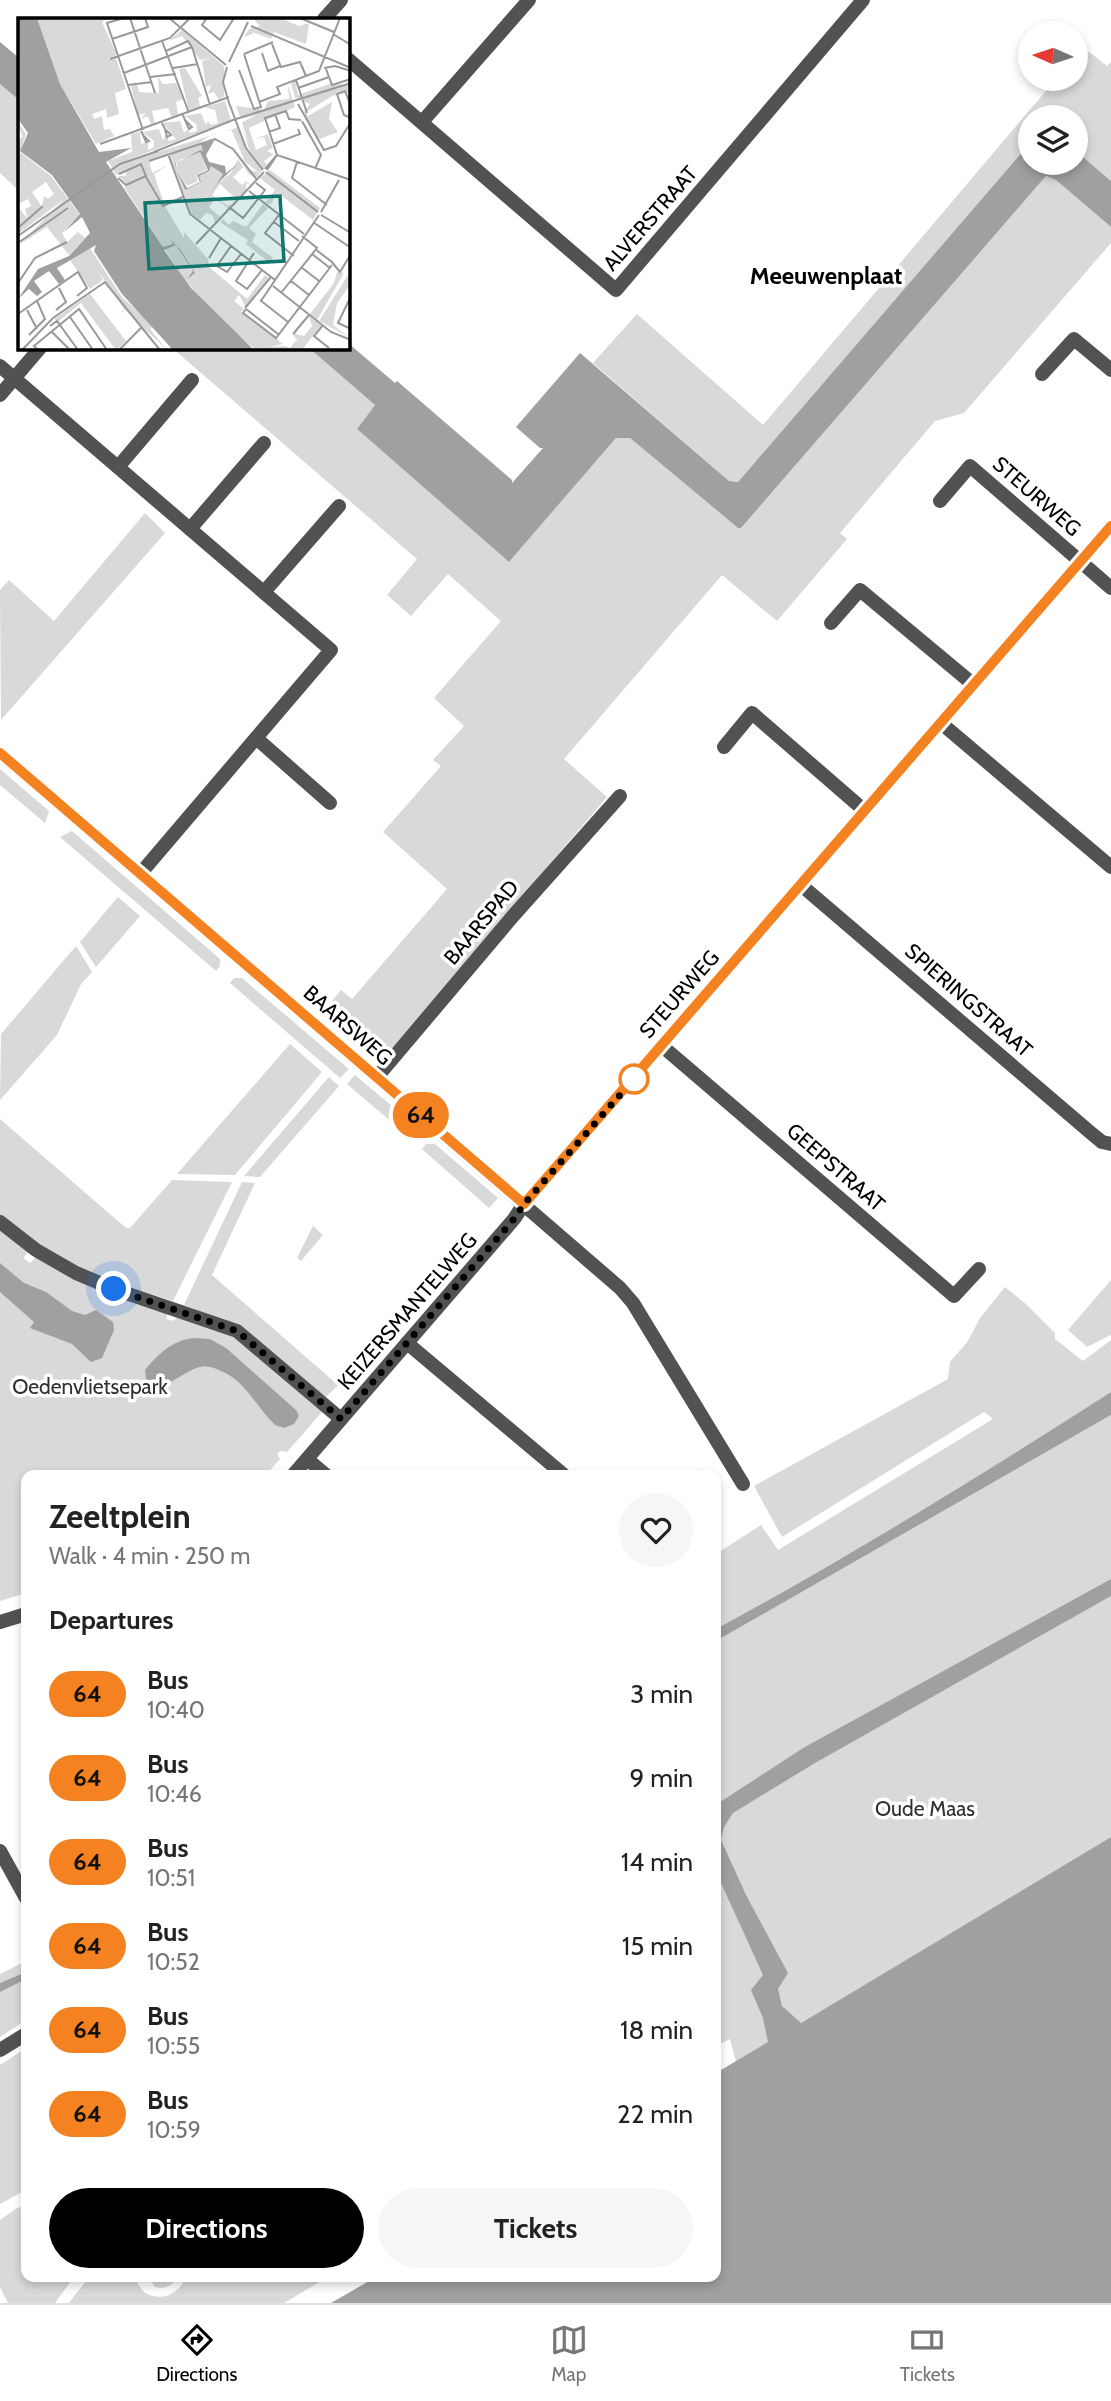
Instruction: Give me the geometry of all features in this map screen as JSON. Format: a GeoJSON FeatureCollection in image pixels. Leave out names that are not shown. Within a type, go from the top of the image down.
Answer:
{"type":"FeatureCollection","features":[{"type":"Feature","properties":{"kind":"street"},"geometry":{"type":"LineString","coordinates":[[325,18],[341,0]]}},
{"type":"Feature","properties":{"kind":"street"},"geometry":{"type":"LineString","coordinates":[[422,122],[529,0]]}},
{"type":"Feature","properties":{"kind":"street","name":"ALVERSTRAAT"},"geometry":{"type":"LineString","coordinates":[[350,60],[616,290],[863,0]]}},
{"type":"Feature","properties":{"kind":"street"},"geometry":{"type":"LineString","coordinates":[[1042,374],[1074,339],[1111,370]]}},
{"type":"Feature","properties":{"kind":"street"},"geometry":{"type":"LineString","coordinates":[[0,395],[38,350]]}},
{"type":"Feature","properties":{"kind":"street"},"geometry":{"type":"LineString","coordinates":[[0,366],[331,650],[141,874]]}},
{"type":"Feature","properties":{"kind":"street"},"geometry":{"type":"LineString","coordinates":[[118,467],[192,380]]}},
{"type":"Feature","properties":{"kind":"street"},"geometry":{"type":"LineString","coordinates":[[190,529],[264,443]]}},
{"type":"Feature","properties":{"kind":"street","name":"STEURWEG"},"geometry":{"type":"LineString","coordinates":[[940,501],[970,466],[1080,562]]}},
{"type":"Feature","properties":{"kind":"street"},"geometry":{"type":"LineString","coordinates":[[264,592],[339,506]]}},
{"type":"Feature","properties":{"kind":"street","name":"STEURWEG"},"geometry":{"type":"LineString","coordinates":[[524,1204],[1111,526]]}},
{"type":"Feature","properties":{"kind":"street"},"geometry":{"type":"LineString","coordinates":[[1080,562],[1111,588]]}},
{"type":"Feature","properties":{"kind":"street"},"geometry":{"type":"LineString","coordinates":[[831,623],[860,590],[974,685]]}},
{"type":"Feature","properties":{"kind":"street"},"geometry":{"type":"LineString","coordinates":[[724,747],[752,713],[865,811]]}},
{"type":"Feature","properties":{"kind":"street"},"geometry":{"type":"LineString","coordinates":[[941,723],[1111,867]]}},
{"type":"Feature","properties":{"kind":"street"},"geometry":{"type":"LineString","coordinates":[[256,738],[330,803]]}},
{"type":"Feature","properties":{"kind":"street","name":"BAARSWEG"},"geometry":{"type":"LineString","coordinates":[[0,753],[620,1289],[633,1303],[743,1483]]}},
{"type":"Feature","properties":{"kind":"street","name":"BAARSPAD"},"geometry":{"type":"LineString","coordinates":[[377,1077],[513,916],[620,796]]}},
{"type":"Feature","properties":{"kind":"street","name":"SPIERINGSTRAAT"},"geometry":{"type":"LineString","coordinates":[[801,885],[1091,1133],[1102,1142],[1111,1144]]}},
{"type":"Feature","properties":{"kind":"street","name":"GEEPSTRAAT"},"geometry":{"type":"LineString","coordinates":[[662,1046],[954,1296],[979,1269]]}},
{"type":"Feature","properties":{"kind":"street","name":"KEIZERSMANTELWEG"},"geometry":{"type":"LineString","coordinates":[[297,1470],[514,1219],[524,1204]]}},
{"type":"Feature","properties":{"kind":"street"},"geometry":{"type":"LineString","coordinates":[[0,1222],[36,1250],[76,1273],[237,1331],[341,1419]]}},
{"type":"Feature","properties":{"kind":"street"},"geometry":{"type":"LineString","coordinates":[[407,1343],[558,1470]]}},
{"type":"Feature","properties":{"kind":"street"},"geometry":{"type":"LineString","coordinates":[[307,1459],[320,1470]]}},
{"type":"Feature","properties":{"kind":"street"},"geometry":{"type":"LineString","coordinates":[[0,1622],[21,1616]]}},
{"type":"Feature","properties":{"kind":"street"},"geometry":{"type":"LineString","coordinates":[[0,1851],[21,1889]]}},
{"type":"Feature","properties":{"kind":"street"},"geometry":{"type":"LineString","coordinates":[[0,2050],[21,2037]]}},
{"type":"Feature","properties":{"kind":"green space"},"geometry":{"type":"Polygon","coordinates":[[[1088,51],[1107,66],[1111,62],[1111,181],[1088,161],[1088,105],[1034,105],[1046,91],[1088,91],[1088,51]]]}},
{"type":"Feature","properties":{"kind":"green space"},"geometry":{"type":"Polygon","coordinates":[[[0,84],[18,99],[18,190],[0,173],[0,84]]]}},
{"type":"Feature","properties":{"kind":"green space"},"geometry":{"type":"Polygon","coordinates":[[[1018,124],[1018,158],[738,482],[729,481],[593,363],[637,314],[763,425],[1018,124]]]}},
{"type":"Feature","properties":{"kind":"green space"},"geometry":{"type":"Polygon","coordinates":[[[1046,176],[1056,180],[1111,227],[1111,243],[964,413],[935,421],[840,533],[847,539],[777,621],[722,575],[564,759],[607,797],[389,1052],[332,1001],[341,990],[352,999],[447,889],[383,832],[441,766],[433,760],[464,726],[434,698],[501,621],[448,574],[411,616],[387,595],[417,559],[174,350],[311,350],[375,405],[357,429],[509,562],[616,438],[630,438],[741,528],[1046,176]]]}},
{"type":"Feature","properties":{"kind":"green space"},"geometry":{"type":"Polygon","coordinates":[[[145,513],[165,533],[1,720],[0,590],[9,580],[54,621],[145,513]]]}},
{"type":"Feature","properties":{"kind":"green space"},"geometry":{"type":"Polygon","coordinates":[[[0,769],[49,811],[45,823],[0,785],[0,769]]]}},
{"type":"Feature","properties":{"kind":"green space"},"geometry":{"type":"Polygon","coordinates":[[[72,831],[220,959],[220,966],[216,971],[60,837],[72,831]]]}},
{"type":"Feature","properties":{"kind":"green space"},"geometry":{"type":"Polygon","coordinates":[[[118,897],[140,916],[96,967],[80,942],[118,897]]]}},
{"type":"Feature","properties":{"kind":"green space"},"geometry":{"type":"Polygon","coordinates":[[[76,946],[92,972],[81,984],[57,1035],[0,1100],[1,1034],[76,946]]]}},
{"type":"Feature","properties":{"kind":"green space"},"geometry":{"type":"Polygon","coordinates":[[[234,978],[242,978],[349,1069],[340,1078],[230,983],[234,978]]]}},
{"type":"Feature","properties":{"kind":"green space"},"geometry":{"type":"Polygon","coordinates":[[[290,1044],[322,1072],[235,1175],[177,1174],[290,1044]]]}},
{"type":"Feature","properties":{"kind":"green space"},"geometry":{"type":"Polygon","coordinates":[[[355,1075],[411,1122],[412,1132],[408,1136],[347,1084],[355,1075]]]}},
{"type":"Feature","properties":{"kind":"green space"},"geometry":{"type":"Polygon","coordinates":[[[329,1077],[339,1086],[260,1177],[244,1176],[329,1077]]]}},
{"type":"Feature","properties":{"kind":"green space"},"geometry":{"type":"Polygon","coordinates":[[[0,1119],[126,1228],[130,1228],[172,1180],[232,1182],[173,1301],[107,1280],[55,1256],[0,1216],[0,1119]]]}},
{"type":"Feature","properties":{"kind":"green space"},"geometry":{"type":"Polygon","coordinates":[[[426,1144],[435,1144],[498,1198],[489,1208],[422,1149],[426,1144]]]}},
{"type":"Feature","properties":{"kind":"green space"},"geometry":{"type":"Polygon","coordinates":[[[242,1182],[255,1183],[212,1275],[338,1385],[325,1398],[242,1328],[184,1305],[242,1182]]]}},
{"type":"Feature","properties":{"kind":"green space"},"geometry":{"type":"Polygon","coordinates":[[[313,1226],[323,1235],[301,1261],[297,1258],[313,1226]]]}},
{"type":"Feature","properties":{"kind":"green space","name":"Oedenvlietsepark"},"geometry":{"type":"Polygon","coordinates":[[[0,1228],[29,1251],[23,1258],[30,1263],[36,1257],[168,1313],[166,1319],[174,1321],[177,1317],[230,1334],[322,1412],[287,1452],[280,1451],[277,1454],[280,1459],[270,1470],[21,1470],[21,1595],[0,1601],[0,1228]]]}},
{"type":"Feature","properties":{"kind":"green space"},"geometry":{"type":"Polygon","coordinates":[[[1111,1280],[1111,1335],[1087,1347],[1068,1330],[1111,1280]]]}},
{"type":"Feature","properties":{"kind":"green space"},"geometry":{"type":"Polygon","coordinates":[[[1005,1287],[1055,1333],[1055,1339],[1083,1361],[1111,1340],[1111,1392],[915,1514],[721,1626],[721,1551],[761,1525],[778,1550],[993,1419],[984,1412],[782,1537],[754,1486],[948,1379],[950,1362],[968,1341],[980,1318],[1005,1287]]]}},
{"type":"Feature","properties":{"kind":"green space","name":"Oude Maas"},"geometry":{"type":"Polygon","coordinates":[[[1111,1415],[1111,1837],[736,2062],[730,2039],[721,2044],[721,1816],[805,1747],[721,1801],[721,1638],[1111,1415]]]}},
{"type":"Feature","properties":{"kind":"green space"},"geometry":{"type":"Polygon","coordinates":[[[21,1964],[21,1974],[0,1983],[0,1974],[21,1964]]]}},
{"type":"Feature","properties":{"kind":"green space"},"geometry":{"type":"Polygon","coordinates":[[[21,1980],[21,2023],[0,2037],[0,1992],[21,1980]]]}},
{"type":"Feature","properties":{"kind":"green space"},"geometry":{"type":"Polygon","coordinates":[[[21,2051],[21,2193],[0,2204],[0,2065],[21,2051]]]}},
{"type":"Feature","properties":{"kind":"green space"},"geometry":{"type":"Polygon","coordinates":[[[21,2207],[21,2282],[70,2282],[55,2303],[8,2303],[0,2287],[0,2220],[21,2207]]]}},
{"type":"Feature","properties":{"kind":"green space"},"geometry":{"type":"Polygon","coordinates":[[[85,2282],[137,2282],[144,2292],[163,2297],[174,2292],[184,2282],[320,2282],[284,2303],[69,2303],[85,2282]]]}},
{"type":"Feature","properties":{"kind":"green space"},"geometry":{"type":"Polygon","coordinates":[[[152,2282],[173,2282],[163,2288],[155,2287],[152,2282]]]}},
{"type":"Feature","properties":{"kind":"shaded area"},"geometry":{"type":"Polygon","coordinates":[[[0,42],[18,57],[18,99],[0,84],[0,42]]]}},
{"type":"Feature","properties":{"kind":"shaded area"},"geometry":{"type":"Polygon","coordinates":[[[1018,157],[1018,175],[1088,175],[1088,161],[1111,181],[1111,227],[1056,180],[1046,176],[741,528],[630,438],[616,438],[509,562],[357,429],[375,405],[311,350],[350,350],[350,345],[395,383],[397,381],[512,480],[512,483],[543,448],[516,427],[580,353],[729,481],[738,482],[1018,157]]]}},
{"type":"Feature","properties":{"kind":"shaded area"},"geometry":{"type":"Polygon","coordinates":[[[0,1263],[24,1283],[46,1292],[72,1311],[85,1315],[96,1310],[113,1322],[114,1330],[102,1358],[91,1362],[72,1344],[30,1328],[34,1322],[0,1292],[0,1263]]]}},
{"type":"Feature","properties":{"kind":"shaded area"},"geometry":{"type":"Polygon","coordinates":[[[193,1338],[210,1339],[226,1348],[296,1410],[299,1416],[294,1424],[284,1428],[275,1425],[237,1381],[214,1368],[205,1366],[194,1369],[166,1384],[152,1384],[146,1380],[145,1370],[161,1353],[172,1345],[193,1338]]]}},
{"type":"Feature","properties":{"kind":"shaded area"},"geometry":{"type":"Polygon","coordinates":[[[1111,1392],[1111,1415],[721,1638],[721,1626],[816,1573],[1111,1392]]]}},
{"type":"Feature","properties":{"kind":"shaded area"},"geometry":{"type":"Polygon","coordinates":[[[1111,1579],[1111,1596],[815,1763],[733,1813],[724,1827],[721,1840],[721,1801],[803,1748],[1111,1579]]]}},
{"type":"Feature","properties":{"kind":"shaded area"},"geometry":{"type":"Polygon","coordinates":[[[1111,1837],[1111,2303],[331,2303],[367,2282],[721,2282],[721,2070],[768,2042],[763,2018],[751,1990],[763,1975],[721,1883],[721,1840],[747,1897],[788,1973],[778,1989],[782,2006],[801,2023],[1111,1837]]]}},
{"type":"Feature","properties":{"kind":"shaded area"},"geometry":{"type":"Polygon","coordinates":[[[21,1974],[21,1982],[0,1992],[0,1983],[21,1974]]]}},
{"type":"Feature","properties":{"kind":"bus line","name":"64"},"geometry":{"type":"LineString","coordinates":[[0,753],[524,1204],[1111,526]]}},
{"type":"Feature","properties":{"kind":"district","name":"Meeuwenplaat"},"geometry":{"type":"Point","coordinates":[826,275]}},
{"type":"Feature","properties":{"kind":"route"},"geometry":{"type":"LineString","coordinates":[[114,1289],[237,1331],[341,1419],[634,1079]]}}]}
